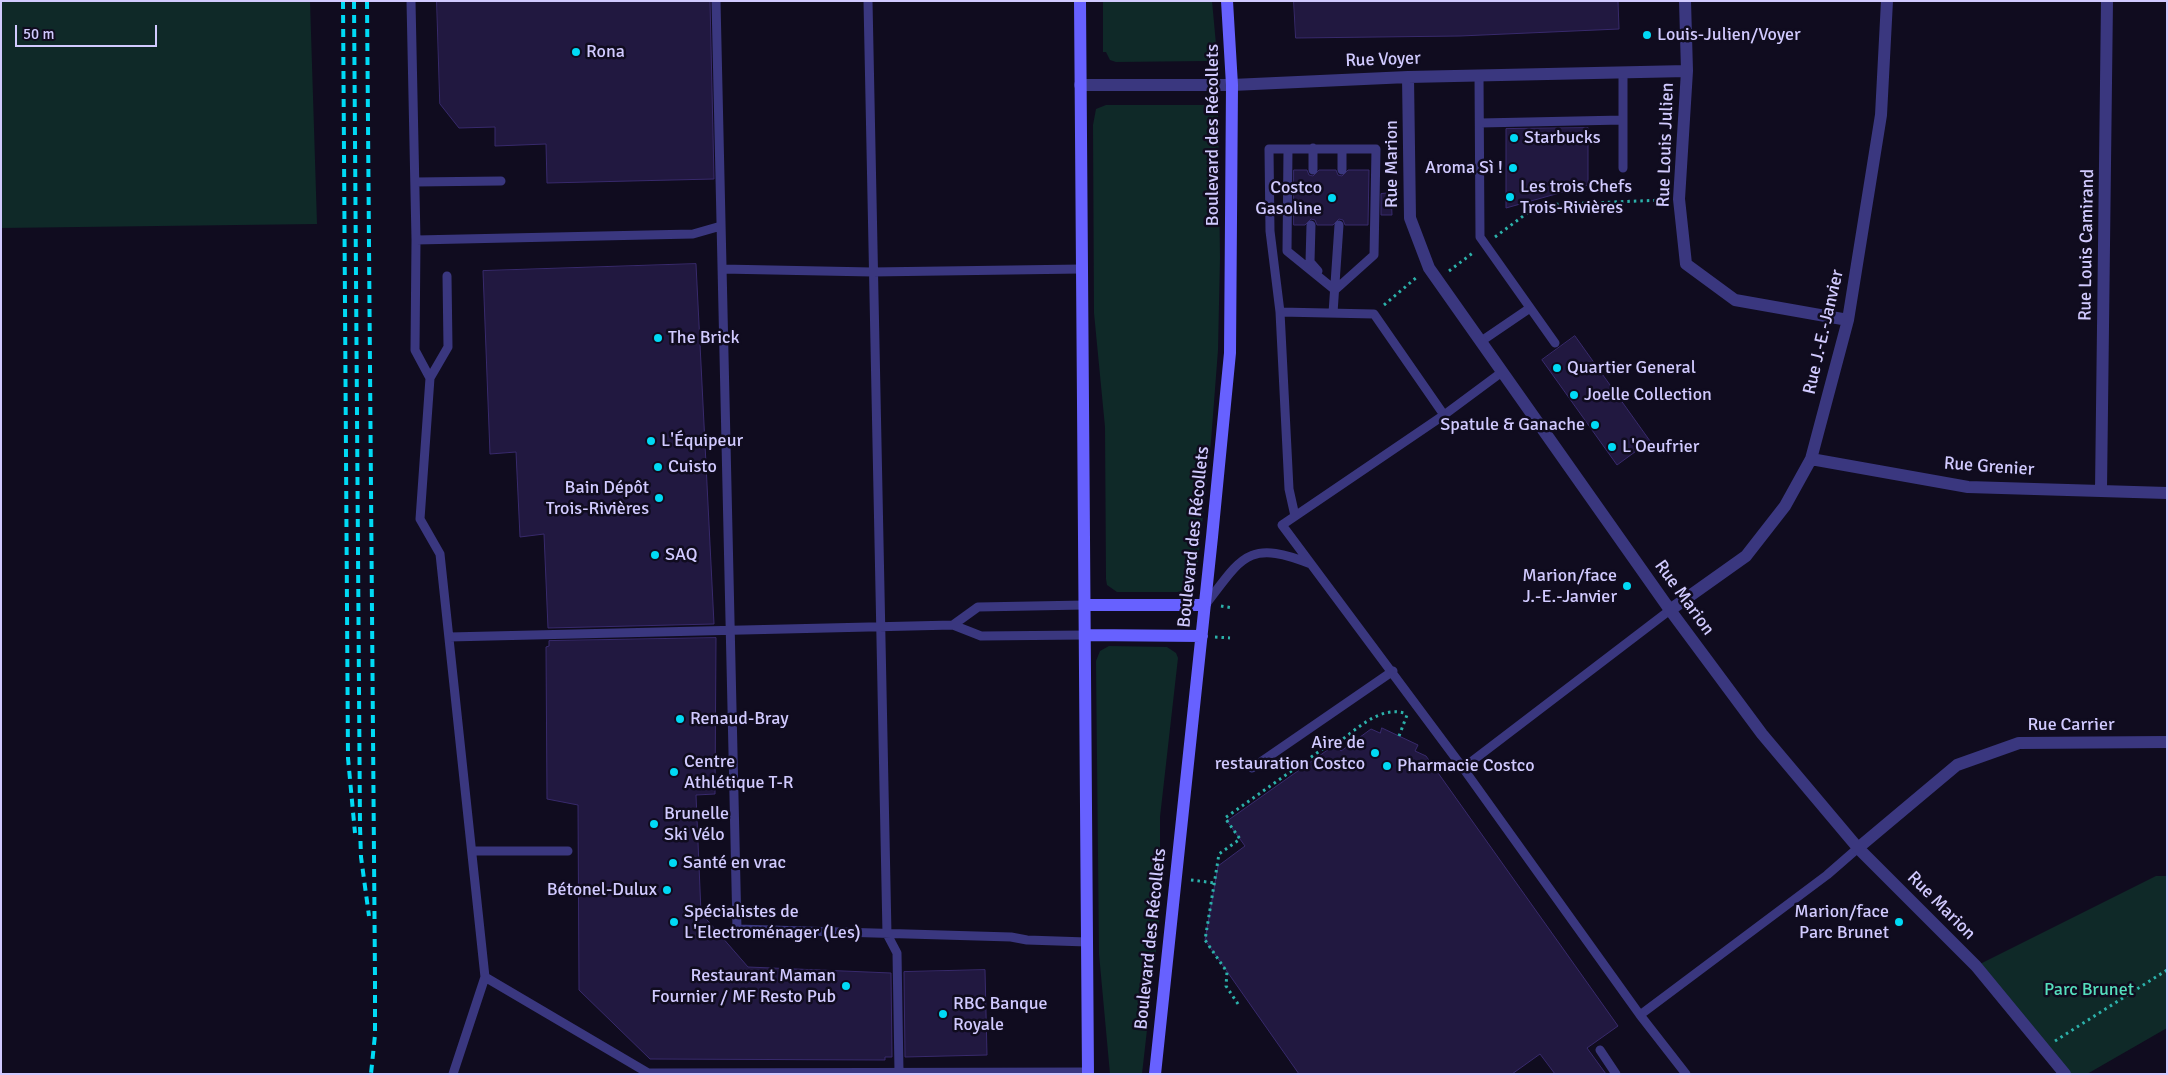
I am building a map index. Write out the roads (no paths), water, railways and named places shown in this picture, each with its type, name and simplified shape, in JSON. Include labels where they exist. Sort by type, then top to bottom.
[{"type":"main road","points":[[1080,1],[1088,1073]]},
{"type":"main road","name":"Boulevard des Récollets","points":[[1157,1072],[1230,353],[1232,84],[1227,1]]},
{"type":"main road","points":[[1085,605],[1205,605]]},
{"type":"main road","points":[[1085,635],[1202,636]]},
{"type":"street","name":"Rue Louis Julien","points":[[1685,1],[1687,71],[1679,199],[1686,264],[1735,300],[1848,320]]},
{"type":"street","name":"Rue J.-E.-Janvier","points":[[1670,610],[1746,556],[1785,506],[1811,459],[1848,320],[1881,116],[1887,1]]},
{"type":"street","name":"Rue Louis Camirand","points":[[2101,490],[2108,1]]},
{"type":"street","name":"Rue Voyer","points":[[1080,86],[1232,84],[1408,77],[1687,71]]},
{"type":"street","name":"Rue Marion","points":[[1408,77],[1410,218],[1429,268],[1437,281],[1670,610],[1762,734],[1858,848],[1976,966],[2065,1074]]},
{"type":"street","name":"Rue Grenier","points":[[1811,459],[1968,487],[2167,493]]},
{"type":"street","name":"Rue Carrier","points":[[1858,848],[1957,765],[2019,743],[2167,742]]},
{"type":"lane","points":[[411,1],[416,240],[415,350],[430,378]]},
{"type":"lane","points":[[716,1],[737,929],[1011,937],[1027,940],[1087,942]]},
{"type":"lane","points":[[868,1],[872,272],[887,934],[897,953],[899,1072]]},
{"type":"lane","points":[[1623,72],[1623,168]]},
{"type":"lane","points":[[1480,75],[1480,236],[1554,344]]},
{"type":"lane","points":[[1480,123],[1623,120]]},
{"type":"lane","points":[[1313,148],[1313,170]]},
{"type":"lane","points":[[1296,516],[1289,489],[1280,312],[1270,231],[1269,149],[1376,149],[1374,255],[1335,290]]},
{"type":"lane","points":[[1288,149],[1287,251],[1335,290]]},
{"type":"lane","points":[[1342,149],[1342,170]]},
{"type":"lane","points":[[414,182],[501,181]]},
{"type":"lane","points":[[1311,225],[1310,262],[1335,290]]},
{"type":"lane","points":[[1333,313],[1340,225]]},
{"type":"lane","points":[[416,240],[693,234],[721,226]]},
{"type":"lane","points":[[722,268],[872,272],[1081,269]]},
{"type":"lane","points":[[447,276],[448,347],[430,378],[420,519],[440,554],[485,977],[453,1074]]},
{"type":"lane","points":[[1480,342],[1530,308]]},
{"type":"lane","points":[[1280,312],[1374,314],[1444,415]]},
{"type":"lane","points":[[1502,372],[1444,415],[1282,525],[1393,671],[1640,1015],[1686,1074]]},
{"type":"lane","points":[[1205,605],[1239,562],[1250,555],[1261,552],[1278,553],[1311,564]]},
{"type":"lane","points":[[953,624],[978,607],[1085,605]]},
{"type":"lane","points":[[1463,768],[1670,610]]},
{"type":"lane","points":[[449,637],[953,624],[981,636],[1085,635]]},
{"type":"lane","points":[[1252,768],[1393,671]]},
{"type":"lane","points":[[1640,1015],[1827,875],[1858,848]]},
{"type":"lane","points":[[472,851],[568,851]]},
{"type":"lane","points":[[485,977],[648,1073],[1088,1073]]},
{"type":"lane","points":[[1600,1050],[1616,1074]]},
{"type":"railway","points":[[343,1],[348,758],[355,833]]},
{"type":"railway","points":[[354,1],[360,826],[361,857],[369,916]]},
{"type":"railway","points":[[367,1],[375,978],[375,1035],[371,1074]]},
{"type":"place","name":"Louis-Julien/Voyer","points":[[1647,35]]},
{"type":"place","name":"Rona","points":[[576,52]]},
{"type":"place","name":"Starbucks","points":[[1514,138]]},
{"type":"place","name":"Aroma Sì !","points":[[1513,168]]},
{"type":"place","name":"Les trois Chefs Trois-Rivières","points":[[1510,197]]},
{"type":"place","name":"Costco Gasoline","points":[[1332,198]]},
{"type":"place","name":"The Brick","points":[[658,338]]},
{"type":"place","name":"Quartier General","points":[[1557,368]]},
{"type":"place","name":"Joelle Collection","points":[[1574,395]]},
{"type":"place","name":"Spatule & Ganache","points":[[1595,425]]},
{"type":"place","name":"L'Équipeur","points":[[651,441]]},
{"type":"place","name":"L'Oeufrier","points":[[1612,447]]},
{"type":"place","name":"Cuisto","points":[[658,467]]},
{"type":"place","name":"Bain Dépôt Trois-Rivières","points":[[659,498]]},
{"type":"place","name":"SAQ","points":[[655,555]]},
{"type":"place","name":"Marion/face J.-E.-Janvier","points":[[1627,586]]},
{"type":"place","name":"Renaud-Bray","points":[[680,719]]},
{"type":"place","name":"Aire de restauration Costco","points":[[1375,753]]},
{"type":"place","name":"Pharmacie Costco","points":[[1387,766]]},
{"type":"place","name":"Centre Athlétique T-R","points":[[674,772]]},
{"type":"place","name":"Brunelle Ski Vélo","points":[[654,824]]},
{"type":"place","name":"Santé en vrac","points":[[673,863]]},
{"type":"place","name":"Bétonel-Dulux","points":[[667,890]]},
{"type":"place","name":"Spécialistes de L'Electroménager (Les)","points":[[674,922]]},
{"type":"place","name":"Marion/face Parc Brunet","points":[[1899,922]]},
{"type":"place","name":"Restaurant Maman Fournier / MF Resto Pub","points":[[846,986]]},
{"type":"place","name":"RBC Banque Royale","points":[[943,1014]]},
{"type":"park label","name":"Parc Brunet","points":[[2089,990]]}]
